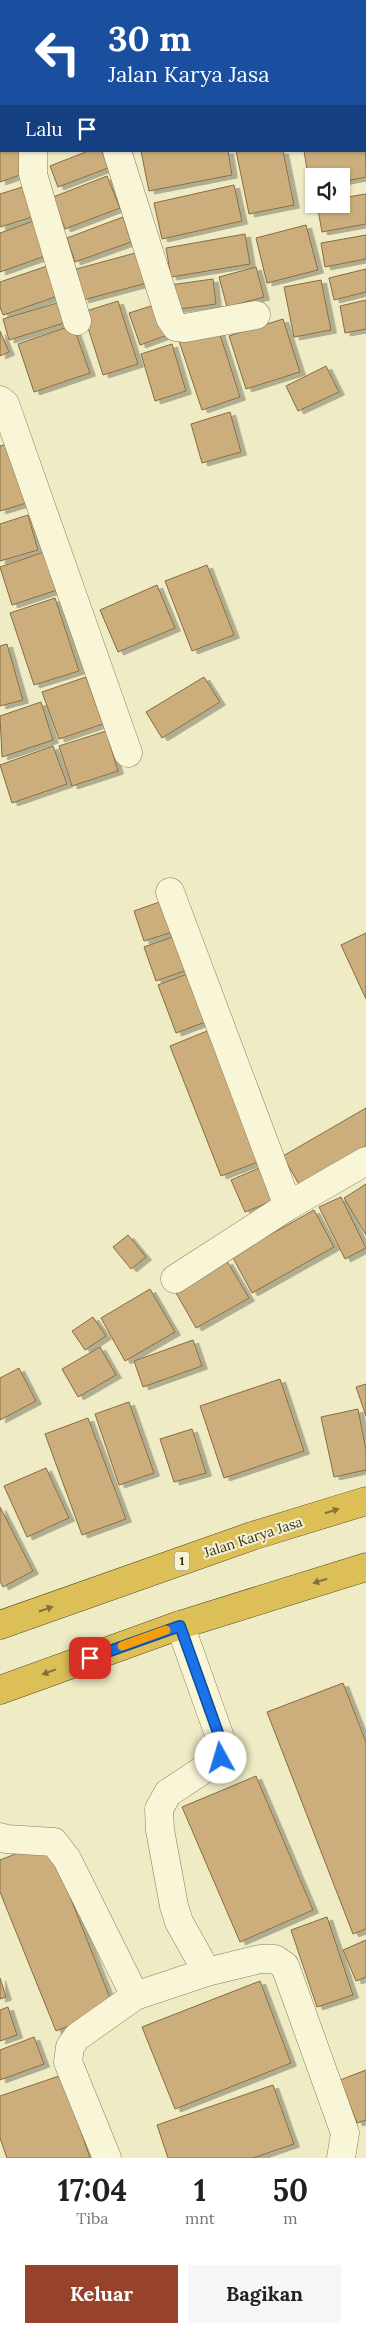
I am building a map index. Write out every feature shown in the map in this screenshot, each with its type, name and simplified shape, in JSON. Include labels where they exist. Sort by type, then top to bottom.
[{"type":"highway","name":"Jalan Karya Jasa","points":[[0,1625],[252,1536],[366,1501]]},
{"type":"highway","points":[[0,1690],[180,1626],[366,1566]]},
{"type":"street","points":[[33,152],[33,174],[36,188],[77,322]]},
{"type":"street","points":[[117,152],[170,318],[176,327],[185,328],[256,315]]},
{"type":"street","points":[[0,400],[4,404],[128,754]]},
{"type":"street","points":[[170,892],[288,1206]]},
{"type":"street","points":[[175,1279],[288,1206],[366,1161]]},
{"type":"street","points":[[180,1626],[222,1744],[221,1758],[168,1794],[159,1809],[160,1830],[179,1922],[207,1972]]},
{"type":"street","points":[[0,1836],[6,1839],[54,1842],[67,1859],[135,1996]]},
{"type":"street","points":[[107,2158],[68,2062],[70,2047],[77,2037],[135,1996],[207,1972],[260,1959],[275,1959],[285,1966],[345,2133],[341,2158]]},
{"type":"building","points":[[0,152],[22,152],[29,172],[0,182]]},
{"type":"building","points":[[85,152],[102,152],[108,168],[58,187],[50,166]]},
{"type":"building","points":[[141,152],[228,152],[232,175],[149,191]]},
{"type":"building","points":[[236,152],[283,152],[294,205],[249,214]]},
{"type":"building","points":[[304,152],[366,152],[366,177],[350,180],[350,168],[307,168]]},
{"type":"building","points":[[107,176],[120,208],[65,229],[53,197]]},
{"type":"building","points":[[32,184],[42,214],[0,227],[0,194]]},
{"type":"building","points":[[234,185],[242,221],[162,239],[154,203]]},
{"type":"building","points":[[366,194],[366,224],[322,232],[319,213],[350,213],[350,197]]},
{"type":"building","points":[[123,217],[131,242],[75,262],[67,238]]},
{"type":"building","points":[[42,218],[54,253],[0,272],[0,233]]},
{"type":"building","points":[[306,225],[318,270],[267,283],[256,238]]},
{"type":"building","points":[[245,234],[250,264],[171,277],[166,248]]},
{"type":"building","points":[[366,235],[366,259],[325,267],[321,243]]},
{"type":"building","points":[[139,252],[147,283],[83,300],[76,269]]},
{"type":"building","points":[[50,265],[61,295],[3,315],[0,307],[0,282]]},
{"type":"building","points":[[256,267],[264,297],[227,307],[219,277]]},
{"type":"building","points":[[366,269],[366,292],[334,300],[329,278]]},
{"type":"building","points":[[213,279],[216,304],[173,310],[170,285]]},
{"type":"building","points":[[321,280],[331,330],[294,337],[284,287]]},
{"type":"building","points":[[67,300],[74,320],[9,340],[3,319]]},
{"type":"building","points":[[366,300],[366,329],[345,333],[340,306]]},
{"type":"building","points":[[118,301],[138,364],[103,375],[83,312]]},
{"type":"building","points":[[154,305],[165,336],[140,345],[129,313]]},
{"type":"building","points":[[283,319],[300,372],[246,389],[229,336]]},
{"type":"building","points":[[73,325],[90,373],[34,392],[18,344]]},
{"type":"building","points":[[217,325],[240,397],[202,410],[178,338]]},
{"type":"building","points":[[0,331],[9,352],[0,356]]},
{"type":"building","points":[[172,344],[186,391],[155,401],[141,354]]},
{"type":"building","points":[[326,366],[339,392],[298,411],[286,386]]},
{"type":"building","points":[[230,412],[241,452],[202,463],[191,424]]},
{"type":"building","points":[[15,441],[33,501],[0,511],[0,446]]},
{"type":"building","points":[[28,515],[38,550],[0,561],[0,524]]},
{"type":"building","points":[[47,551],[60,589],[12,605],[0,567]]},
{"type":"building","points":[[207,565],[234,635],[192,651],[165,581]]},
{"type":"building","points":[[157,585],[175,628],[118,652],[100,610]]},
{"type":"building","points":[[55,598],[79,671],[34,685],[10,613]]},
{"type":"building","points":[[7,644],[23,700],[0,706],[0,646]]},
{"type":"building","points":[[86,677],[103,724],[59,739],[42,692]]},
{"type":"building","points":[[204,677],[220,702],[162,738],[146,712]]},
{"type":"building","points":[[41,702],[53,740],[2,757],[0,716]]},
{"type":"building","points":[[106,731],[118,771],[72,786],[59,746]]},
{"type":"building","points":[[53,746],[67,784],[12,803],[0,765]]},
{"type":"building","points":[[165,900],[176,931],[144,941],[134,911]]},
{"type":"building","points":[[366,933],[366,999],[341,945]]},
{"type":"building","points":[[175,936],[187,970],[156,981],[144,947]]},
{"type":"building","points":[[190,973],[208,1021],[176,1033],[158,985]]},
{"type":"building","points":[[212,1029],[263,1160],[221,1176],[170,1046]]},
{"type":"building","points":[[366,1108],[366,1151],[301,1188],[283,1156]]},
{"type":"building","points":[[264,1166],[277,1199],[245,1212],[231,1180]]},
{"type":"building","points":[[366,1184],[366,1235],[344,1198]]},
{"type":"building","points":[[341,1197],[366,1248],[345,1259],[319,1207]]},
{"type":"building","points":[[314,1210],[334,1247],[252,1293],[232,1256]]},
{"type":"building","points":[[128,1235],[146,1257],[131,1269],[113,1247]]},
{"type":"building","points":[[227,1261],[249,1298],[196,1328],[175,1291]]},
{"type":"building","points":[[150,1289],[175,1332],[125,1361],[101,1318]]},
{"type":"building","points":[[93,1317],[106,1336],[85,1350],[72,1331]]},
{"type":"building","points":[[193,1340],[202,1366],[143,1387],[134,1361]]},
{"type":"building","points":[[100,1347],[116,1375],[78,1397],[62,1369]]},
{"type":"building","points":[[19,1368],[36,1401],[0,1420],[0,1378]]},
{"type":"building","points":[[280,1379],[304,1451],[224,1478],[200,1406]]},
{"type":"building","points":[[366,1384],[366,1416],[356,1387]]},
{"type":"building","points":[[129,1402],[154,1473],[119,1485],[95,1414]]},
{"type":"building","points":[[358,1409],[366,1450],[366,1470],[334,1477],[321,1417]]},
{"type":"building","points":[[88,1418],[126,1519],[82,1535],[45,1434]]},
{"type":"building","points":[[192,1429],[206,1473],[174,1482],[160,1439]]},
{"type":"building","points":[[46,1468],[69,1518],[27,1537],[4,1486]]},
{"type":"building","points":[[0,1507],[33,1571],[3,1587],[0,1581]]},
{"type":"building","points":[[343,1683],[366,1742],[366,1929],[353,1934],[267,1712]]},
{"type":"building","points":[[256,1776],[313,1910],[240,1942],[182,1807]]},
{"type":"building","points":[[48,1841],[114,2008],[56,2031],[0,1892],[0,1860]]},
{"type":"building","points":[[327,1917],[353,1995],[317,2007],[291,1930]]},
{"type":"building","points":[[366,1940],[366,1977],[356,1981],[343,1950]]},
{"type":"building","points":[[0,1978],[6,1997],[0,1999]]},
{"type":"building","points":[[260,1981],[291,2063],[175,2109],[142,2027]]},
{"type":"building","points":[[8,2007],[17,2035],[0,2041],[0,2010]]},
{"type":"building","points":[[34,2037],[44,2064],[0,2080],[0,2050]]},
{"type":"building","points":[[366,2070],[366,2120],[357,2123],[340,2080]]},
{"type":"building","points":[[62,2075],[90,2158],[7,2158],[0,2138],[0,2096]]},
{"type":"building","points":[[273,2085],[294,2144],[253,2158],[168,2158],[157,2125]]},
{"type":"slow traffic","points":[[122,1646],[166,1630]]},
{"type":"route","points":[[90,1658],[180,1626],[222,1744],[221,1758]]}]
